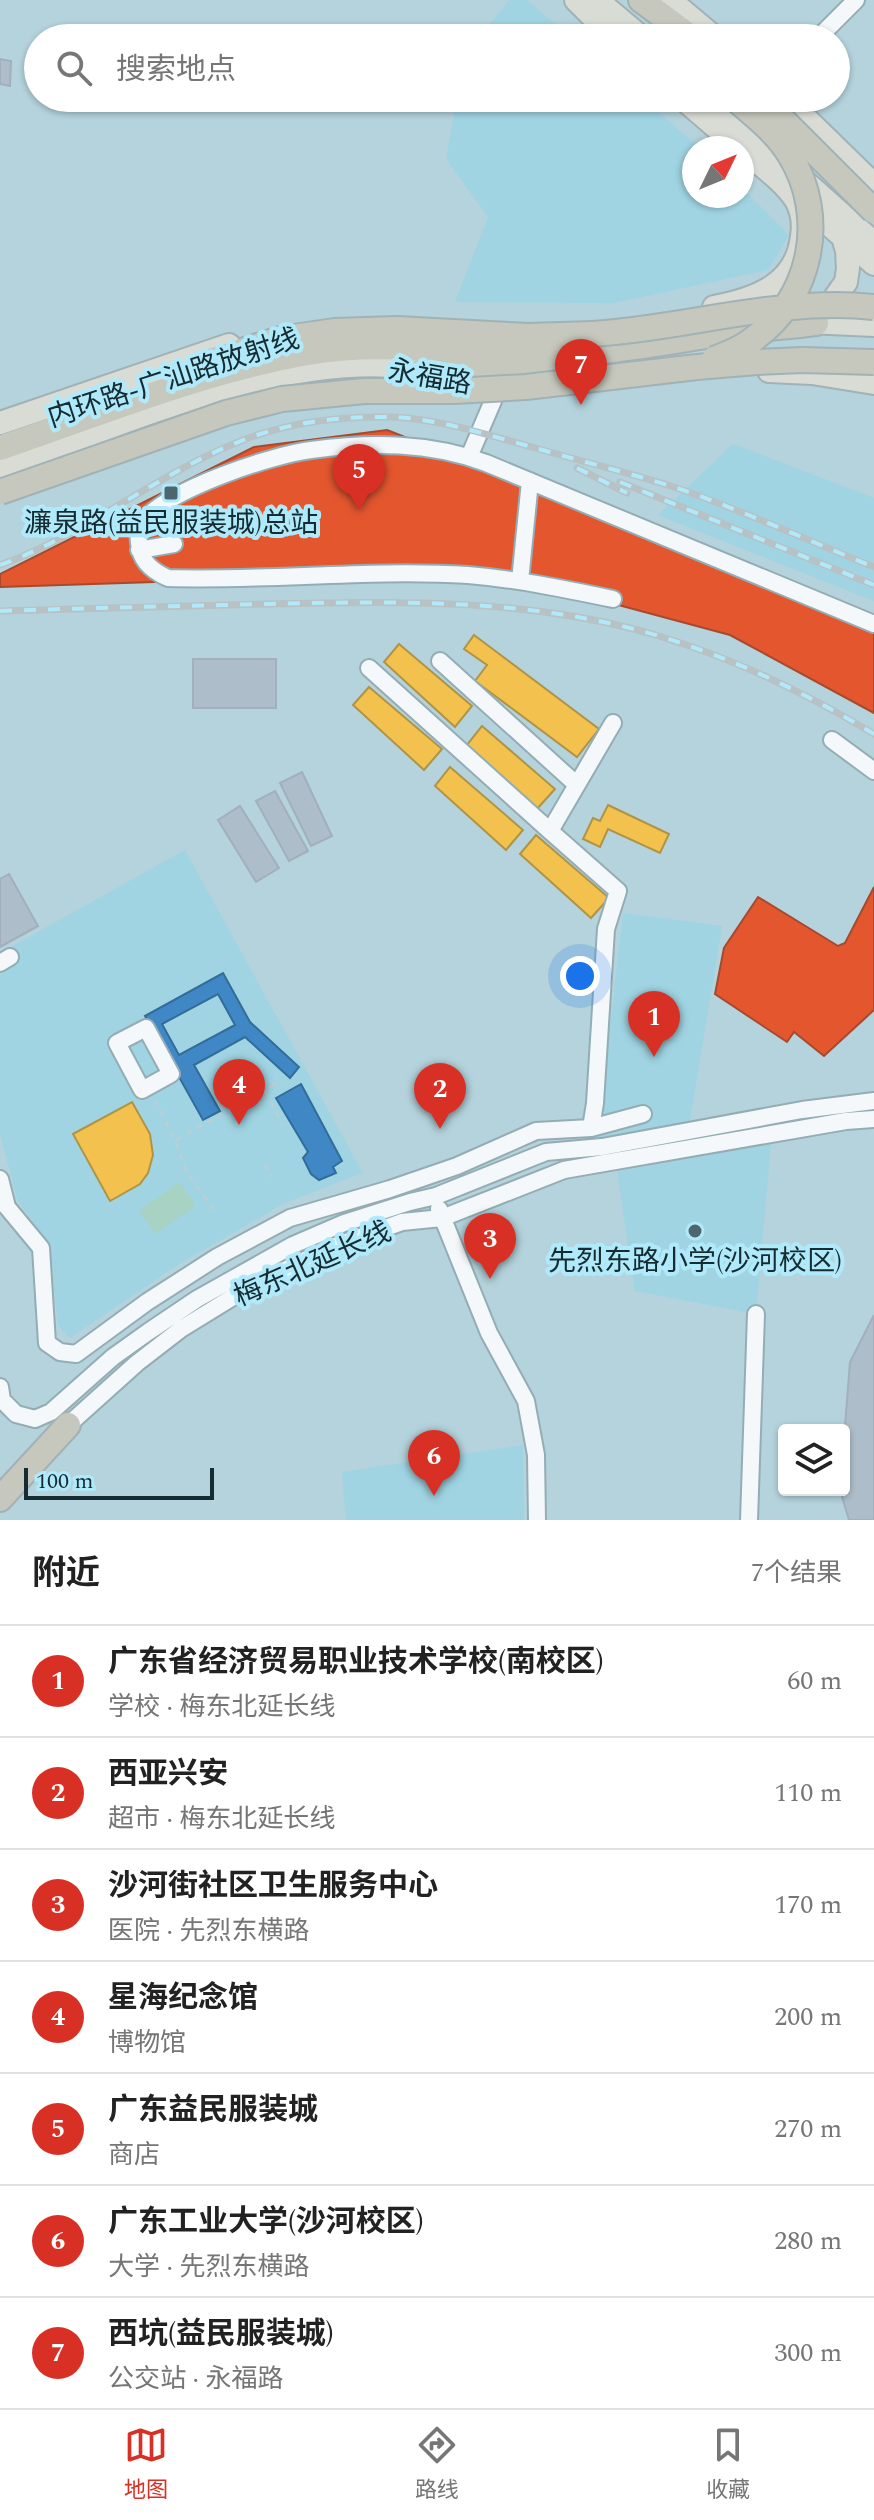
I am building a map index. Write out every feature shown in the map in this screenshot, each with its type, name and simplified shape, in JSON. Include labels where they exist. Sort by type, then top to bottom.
[{"type":"highway","points":[[620,0],[648,24]]},
{"type":"highway","points":[[641,0],[673,24]]},
{"type":"highway","points":[[422,369],[470,374],[550,374],[708,365],[754,339],[785,310],[802,277],[811,240],[805,187],[790,154],[749,112]]},
{"type":"highway","points":[[773,112],[874,211]]},
{"type":"highway","name":"内环路-广汕路放射线","points":[[0,434],[222,357],[306,334],[397,329],[562,336],[619,332],[811,306],[847,304],[874,307]]},
{"type":"highway","points":[[0,448],[209,378],[309,352],[371,348],[540,355],[632,348],[816,323]]},
{"type":"highway","name":"内环路-广汕路放射线","points":[[0,492],[212,417],[282,399],[364,391],[526,387],[708,365],[802,360],[874,363]]},
{"type":"highway","points":[[0,1499],[68,1425]]},
{"type":"main road","points":[[576,0],[600,24]]},
{"type":"main road","points":[[597,0],[625,24]]},
{"type":"main road","points":[[668,0],[689,24]]},
{"type":"main road","points":[[668,0],[698,24]]},
{"type":"main road","points":[[698,112],[726,136]]},
{"type":"main road","points":[[730,112],[874,219]]},
{"type":"main road","points":[[769,112],[818,178],[874,243]]},
{"type":"main road","points":[[794,112],[818,178]]},
{"type":"main road","points":[[800,112],[874,185]]},
{"type":"main road","points":[[754,160],[874,264]]},
{"type":"main road","points":[[723,306],[745,301],[775,286],[797,260],[803,225],[801,213],[796,201],[778,180]]},
{"type":"main road","points":[[816,323],[846,282],[848,268],[843,237]]},
{"type":"main road","points":[[723,306],[816,323],[874,325]]},
{"type":"main road","name":"永福路","points":[[0,423],[241,341],[311,322],[375,319],[528,325],[591,324],[655,318],[723,306]]},
{"type":"main road","name":"永福路","points":[[0,469],[167,408],[283,375],[346,367],[422,369],[498,389],[532,393],[766,371],[812,373],[874,383]]},
{"type":"street","points":[[832,24],[856,0]]},
{"type":"street","points":[[469,457],[498,389]]},
{"type":"street","points":[[613,599],[520,581],[464,575],[344,573],[168,578],[146,564],[139,550],[138,529],[152,512],[189,490],[252,464],[309,450],[377,444],[417,446],[469,457],[874,624]]},
{"type":"street","points":[[520,581],[530,481]]},
{"type":"street","points":[[139,550],[174,544]]},
{"type":"street","points":[[440,661],[577,785]]},
{"type":"street","points":[[369,668],[618,891],[606,929],[591,1128]]},
{"type":"street","points":[[550,831],[613,723]]},
{"type":"street","points":[[832,740],[874,771]]},
{"type":"street","name":"梅东北延长线","points":[[0,1387],[2,1400],[16,1414],[35,1419],[51,1412],[113,1357],[160,1323],[281,1252],[344,1223],[436,1196],[546,1152],[602,1147],[802,1110],[874,1101]]},
{"type":"street","points":[[0,1179],[7,1207],[41,1248],[47,1343],[60,1352],[76,1354],[217,1257],[290,1218],[457,1166],[536,1131],[591,1128],[643,1114]]},
{"type":"street","name":"梅东北延长线","points":[[68,1425],[181,1329],[246,1289],[330,1248],[402,1222],[442,1218],[564,1170],[846,1121],[874,1119]]},
{"type":"street","points":[[536,1131],[546,1152]]},
{"type":"street","points":[[686,1131],[690,1148]]},
{"type":"street","points":[[436,1196],[489,1333],[526,1401],[536,1455],[537,1520]]},
{"type":"street","points":[[749,1520],[756,1314]]},
{"type":"street","points":[[76,1354],[83,1385]]},
{"type":"path","points":[[236,1076],[249,1099]]},
{"type":"path","points":[[175,1141],[282,1080]]},
{"type":"path","points":[[148,1087],[187,1173],[217,1214]]},
{"type":"path","points":[[265,1090],[283,1125]]},
{"type":"path","points":[[265,1164],[272,1177]]},
{"type":"shaded area","points":[[509,0],[527,0],[555,24],[490,24]]},
{"type":"shaded area","points":[[454,112],[658,112],[686,136],[682,136],[682,208],[754,208],[754,200],[789,235],[768,270],[614,303],[455,302],[488,217],[446,159]]},
{"type":"shaded area","points":[[733,444],[874,498],[874,601],[658,515]]},
{"type":"shaded area","points":[[185,850],[363,1173],[285,1203],[173,1268],[70,1338],[58,1325],[49,1246],[17,1199],[0,1134],[0,953]]},
{"type":"shaded area","points":[[623,913],[722,926],[689,1127],[597,1142]]},
{"type":"shaded area","name":"先烈东路小学(沙河校区)","points":[[771,1144],[756,1314],[635,1291],[617,1171]]},
{"type":"shaded area","points":[[523,1445],[524,1520],[346,1520],[342,1472]]},
{"type":"green space","points":[[180,1182],[196,1206],[155,1234],[139,1210]]},
{"type":"building: 住宅","points":[[474,635],[599,729],[577,757],[475,681],[487,665],[464,649]]},
{"type":"building: 住宅","points":[[399,644],[472,706],[455,727],[384,662]]},
{"type":"building: 住宅","points":[[369,687],[442,749],[424,770],[353,705]]},
{"type":"building: 住宅","points":[[482,726],[555,789],[537,809],[467,745]]},
{"type":"building: 住宅","points":[[450,767],[523,830],[506,850],[435,786]]},
{"type":"building: 住宅","points":[[608,805],[669,834],[660,853],[608,829],[600,847],[583,839],[593,818],[600,821]]},
{"type":"building: 住宅","points":[[536,835],[609,898],[591,918],[520,854]]},
{"type":"building: 住宅","points":[[132,1102],[150,1134],[153,1155],[148,1173],[140,1184],[110,1201],[73,1134]]},
{"type":"building: 商业","points":[[387,430],[874,622],[874,713],[730,635],[611,603],[439,573],[0,587],[0,574],[254,447]]},
{"type":"building: 商业","points":[[874,887],[874,1010],[824,1056],[794,1032],[787,1042],[715,994],[724,948],[758,897],[838,946],[845,943]]},
{"type":"building: 学校","points":[[223,973],[250,1022],[299,1067],[290,1078],[245,1037],[194,1065],[220,1111],[203,1120],[145,1016]],"holes":[[[218,994],[235,1025],[179,1055],[162,1024]]]},
{"type":"building: 学校","points":[[301,1084],[342,1161],[333,1167],[336,1173],[319,1180],[311,1174],[303,1158],[308,1152],[276,1098]]},
{"type":"building: 其他","points":[[0,59],[11,61],[10,86],[0,84]]},
{"type":"building: 其他","points":[[193,659],[276,659],[276,708],[193,708]]},
{"type":"building: 其他","points":[[302,772],[332,836],[311,846],[280,783]]},
{"type":"building: 其他","points":[[275,791],[308,851],[289,861],[256,801]]},
{"type":"building: 其他","points":[[240,806],[279,868],[256,882],[218,820]]},
{"type":"building: 其他","points":[[9,874],[38,926],[0,947],[0,879]]},
{"type":"building: 其他","points":[[874,1315],[874,1520],[849,1520],[842,1496],[850,1496],[850,1424],[845,1424],[850,1362]]},
{"type":"railway","points":[[0,565],[61,538],[206,456],[254,436],[312,422],[390,417],[426,420],[462,428],[677,488],[874,567]]},
{"type":"railway","points":[[577,468],[627,493]]},
{"type":"railway","points":[[620,482],[874,585]]},
{"type":"railway","points":[[0,611],[366,602],[514,608],[611,624],[715,655],[796,691],[874,734]]},
{"type":"place","name":"西坑(益民服装城)","points":[[581,405]]},
{"type":"place","name":"濂泉路(益民服装城)总站","points":[[171,493]]},
{"type":"place","name":"广东益民服装城","points":[[359,510]]},
{"type":"place","name":"广东省经济贸易职业技术学校(南校区)","points":[[654,1057]]},
{"type":"place","name":"星海纪念馆","points":[[239,1125]]},
{"type":"place","name":"西亚兴安","points":[[440,1129]]},
{"type":"place","name":"先烈东路小学(沙河校区)","points":[[695,1231]]},
{"type":"place","name":"沙河街社区卫生服务中心","points":[[490,1279]]},
{"type":"place","name":"广东工业大学(沙河校区)","points":[[434,1496]]}]
